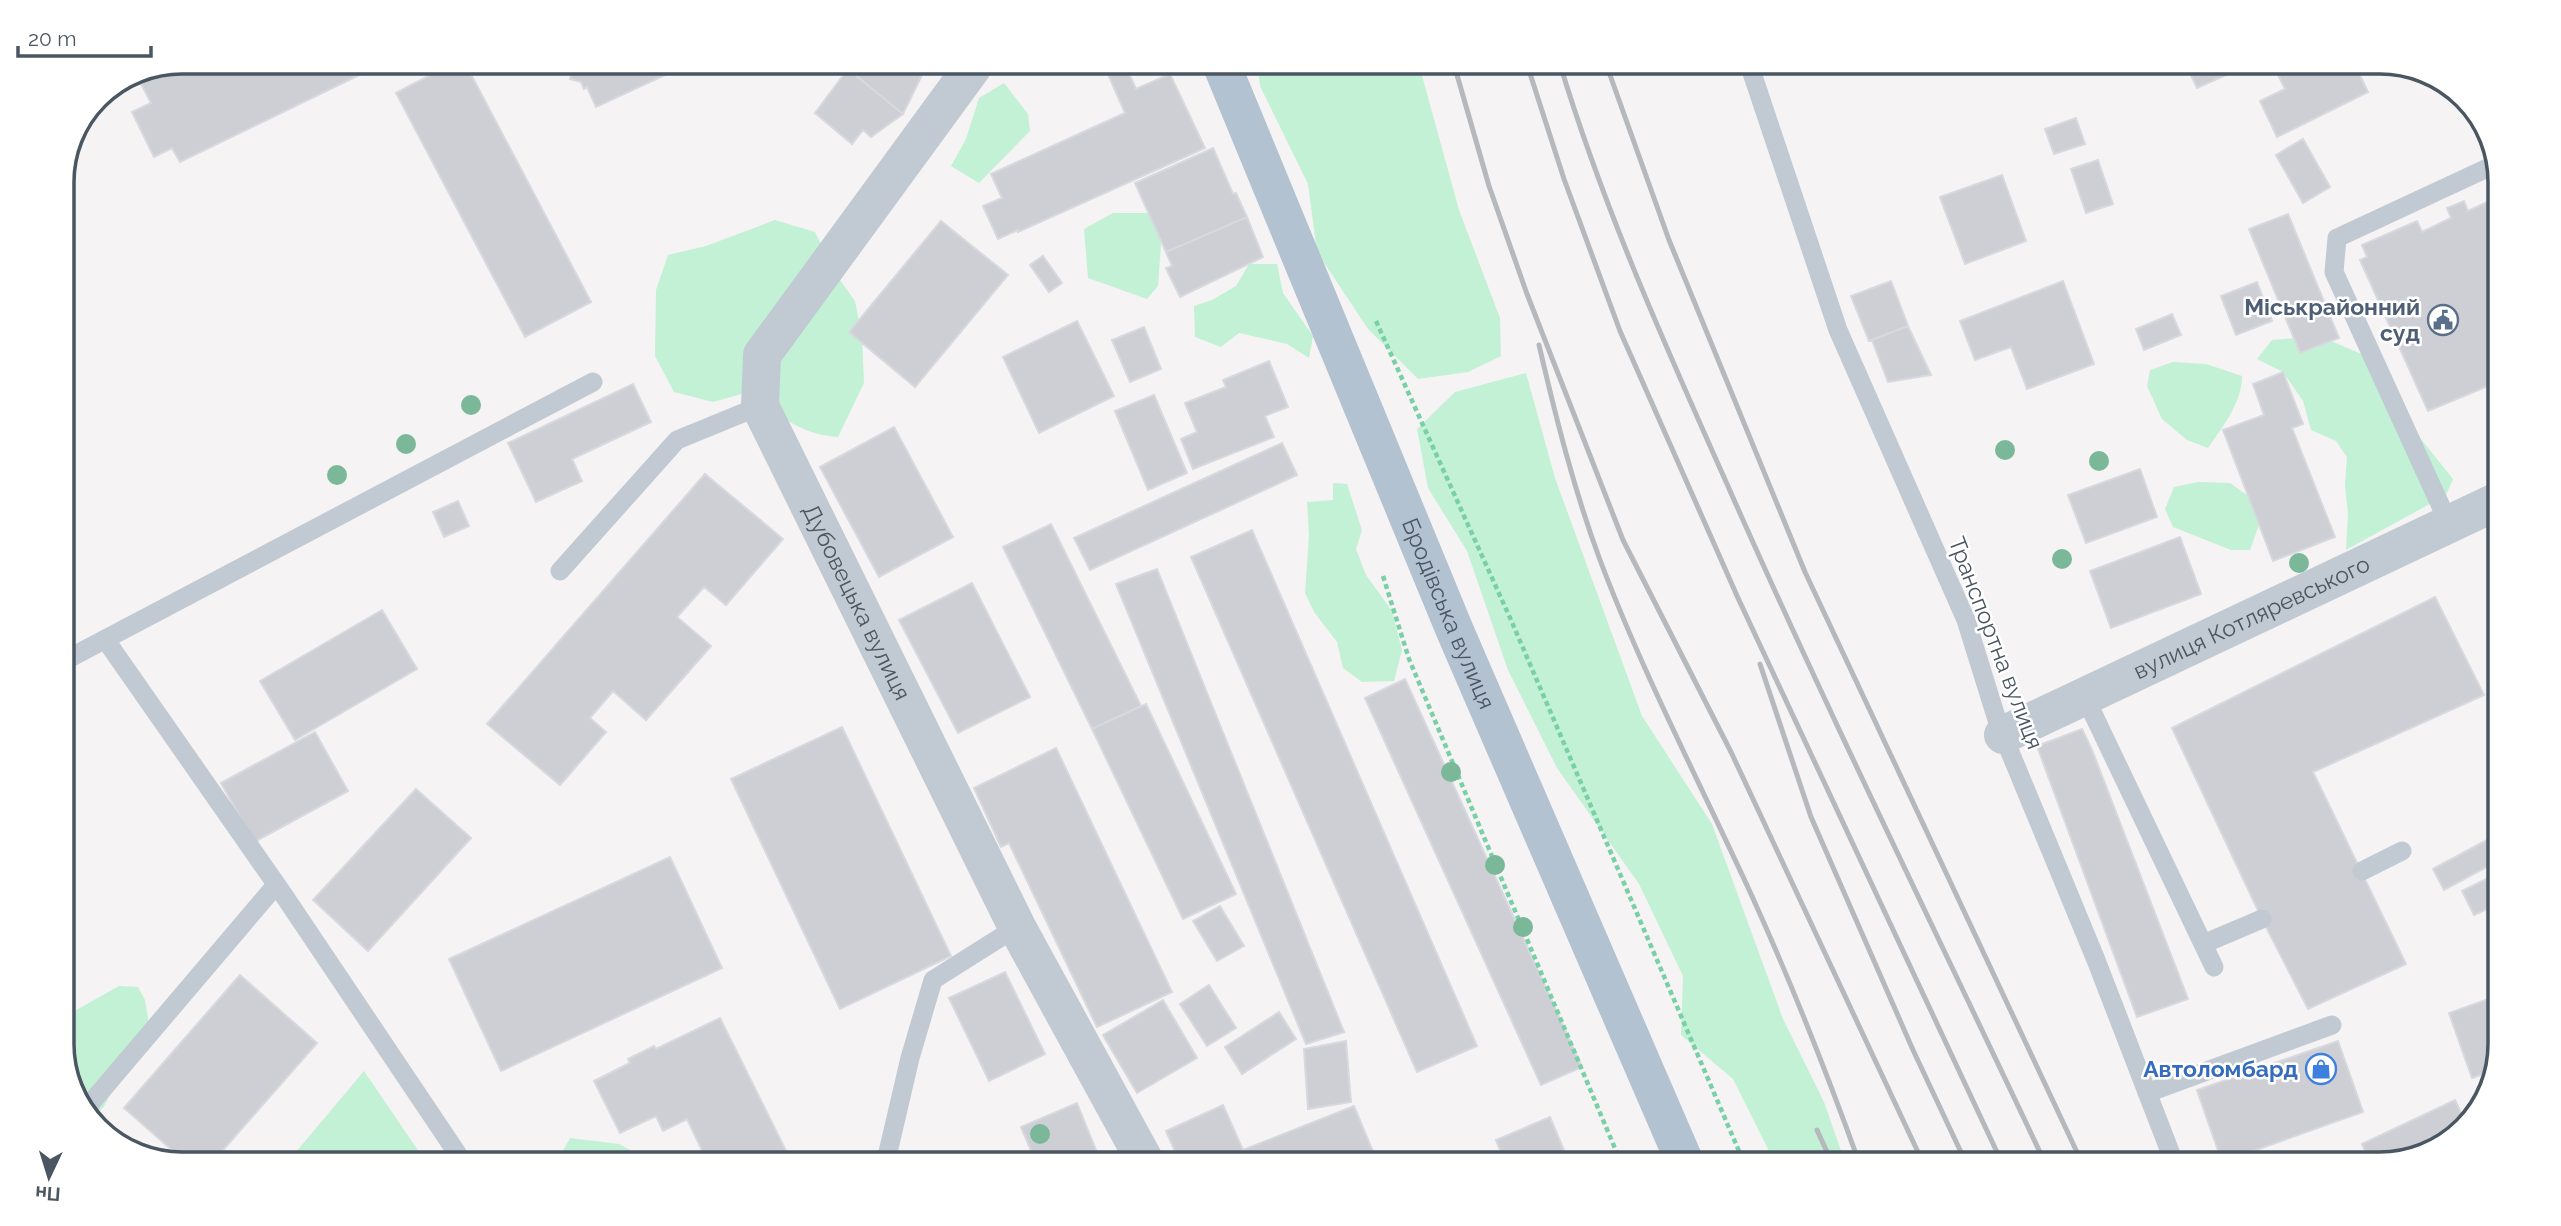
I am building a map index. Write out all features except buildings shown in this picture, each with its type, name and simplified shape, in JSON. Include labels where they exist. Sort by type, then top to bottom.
[{"type":"main road","name":"Бродівська вулиця","points":[[1225,74],[1455,631],[1680,1152]]},
{"type":"street","name":"Дубовецька вулиця","points":[[967,74],[762,355],[760,406],[1017,927],[1140,1152]]},
{"type":"street","name":"вулиця Котляревського","points":[[2003,735],[2487,506]]},
{"type":"lane","name":"Транспортна вулиця","points":[[1752,74],[1838,330],[1966,620],[1997,723],[2096,960],[2170,1152]]},
{"type":"lane","points":[[2449,524],[2334,272],[2337,238],[2486,169]]},
{"type":"lane","points":[[74,656],[593,382]]},
{"type":"lane","points":[[560,571],[677,440],[760,406]]},
{"type":"lane","points":[[105,639],[276,884],[456,1152]]},
{"type":"lane","points":[[2085,696],[2214,967]]},
{"type":"lane","points":[[2362,871],[2402,851]]},
{"type":"lane","points":[[91,1102],[276,884]]},
{"type":"lane","points":[[2203,944],[2262,919]]},
{"type":"lane","points":[[888,1152],[910,1058],[933,980],[1017,927]]},
{"type":"lane","points":[[2147,1093],[2332,1025]]},
{"type":"path","points":[[1374,315],[1511,620],[1739,1152]]},
{"type":"path","points":[[1409,659],[1617,1152]]},
{"type":"green space","points":[[1259,74],[1422,74],[1459,210],[1500,318],[1501,356],[1468,372],[1418,379],[1368,329],[1317,252],[1308,184],[1260,86]]},
{"type":"green space","points":[[1004,83],[1028,114],[1030,131],[979,183],[951,166],[966,139],[979,98]]},
{"type":"green space","points":[[1113,213],[1151,213],[1161,244],[1158,286],[1147,299],[1088,278],[1084,229]]},
{"type":"green space","points":[[775,220],[815,232],[835,273],[855,301],[862,337],[864,383],[838,437],[801,428],[771,408],[752,391],[713,402],[674,392],[655,356],[656,290],[668,255],[706,246]]},
{"type":"green space","points":[[1249,264],[1277,264],[1283,293],[1313,336],[1309,358],[1287,344],[1239,333],[1221,347],[1195,337],[1194,306],[1212,300],[1236,286]]},
{"type":"green space","points":[[2319,336],[2371,358],[2413,429],[2453,479],[2446,495],[2346,550],[2347,457],[2336,441],[2311,430],[2303,401],[2283,372],[2257,359],[2272,340]]},
{"type":"green space","points":[[2173,362],[2206,364],[2242,376],[2235,405],[2208,448],[2187,440],[2162,419],[2147,386],[2150,370]]},
{"type":"green space","points":[[1526,373],[1555,478],[1642,716],[1712,824],[1783,1019],[1824,1102],[1841,1152],[1770,1152],[1733,1079],[1681,1035],[1683,976],[1639,884],[1557,768],[1508,670],[1467,551],[1428,488],[1417,429],[1455,392]]},
{"type":"green space","points":[[2198,482],[2230,483],[2265,508],[2250,550],[2231,550],[2173,527],[2165,509],[2174,487]]},
{"type":"green space","points":[[1333,483],[1347,484],[1362,530],[1356,549],[1366,575],[1392,611],[1402,650],[1394,681],[1362,682],[1343,668],[1337,642],[1314,612],[1305,593],[1309,535],[1307,502],[1333,500]]},
{"type":"green space","points":[[119,986],[138,987],[145,1000],[149,1024],[103,1108],[98,1112],[79,1079],[74,1052],[74,1011]]},
{"type":"green space","points":[[364,1071],[419,1152],[296,1152]]},
{"type":"green space","points":[[570,1138],[619,1144],[634,1152],[562,1152]]},
{"type":"railway","points":[[1457,74],[1489,186],[1527,294],[1623,540],[1731,752],[1918,1152]]},
{"type":"railway","points":[[1530,74],[1564,179],[1620,331],[1738,598],[1997,1152]]},
{"type":"railway","points":[[1563,74],[1595,169],[1636,275],[1765,570],[2040,1152]]},
{"type":"railway","points":[[1610,74],[1669,240],[1805,572],[2077,1152]]},
{"type":"railway","points":[[1539,345],[1566,454],[1600,560],[1653,687],[1780,961],[1855,1152]]},
{"type":"railway","points":[[1760,664],[1811,817],[1961,1152]]},
{"type":"railway","points":[[1817,1130],[1827,1152]]},
{"type":"place","name":"Міськрайонний суд","points":[[2443,320]]},
{"type":"place","name":"Автоломбард","points":[[2321,1069]]}]
